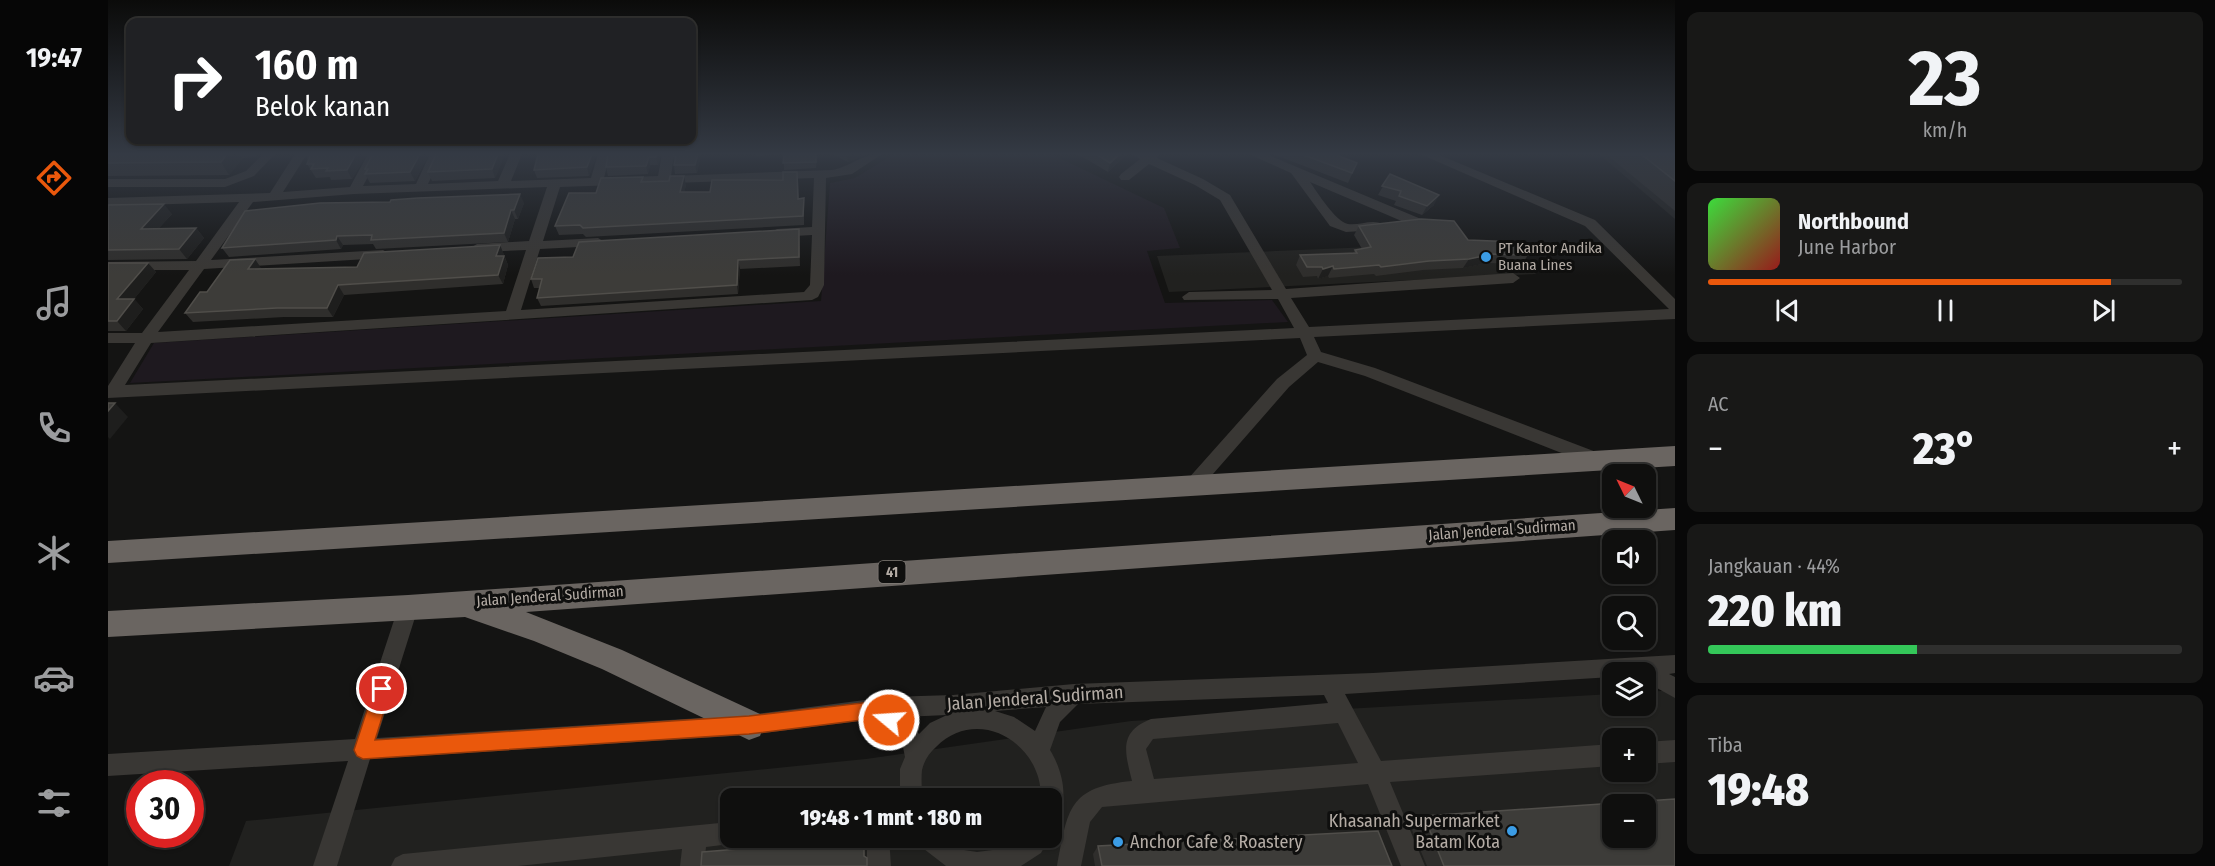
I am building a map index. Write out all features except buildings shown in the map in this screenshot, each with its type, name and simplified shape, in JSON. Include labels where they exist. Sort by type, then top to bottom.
[{"type":"highway","points":[[108,552],[1675,456]]},
{"type":"highway","name":"Jalan Jenderal Sudirman","points":[[108,624],[408,608],[459,602],[1675,519]]},
{"type":"highway","points":[[459,602],[525,624],[697,698],[749,725]]},
{"type":"street","points":[[108,202],[295,194]]},
{"type":"street","points":[[512,315],[551,194]]},
{"type":"street","points":[[108,338],[146,338],[810,296],[815,292],[817,285],[820,194]]},
{"type":"street","points":[[1219,194],[1225,198],[1305,333],[1314,356]]},
{"type":"street","points":[[1313,194],[1330,219],[1340,226],[1354,228],[1421,223],[1352,194]]},
{"type":"street","points":[[1522,194],[1590,223],[1675,307]]},
{"type":"street","points":[[111,392],[146,338],[249,198]]},
{"type":"street","points":[[760,234],[819,231]]},
{"type":"street","points":[[463,249],[618,241]]},
{"type":"street","points":[[108,266],[199,265],[403,253]]},
{"type":"street","points":[[1189,297],[1282,294],[1513,279]]},
{"type":"street","points":[[111,392],[1675,314]]},
{"type":"street","points":[[1314,356],[1370,372],[1600,461]]},
{"type":"street","points":[[1193,485],[1283,383],[1314,356]]},
{"type":"street","points":[[325,866],[408,608]]},
{"type":"street","name":"Jalan Jenderal Sudirman","points":[[1656,666],[1675,664]]},
{"type":"street","name":"Jalan Jenderal Sudirman","points":[[108,765],[749,725],[871,710],[1074,694],[1329,684],[1602,669]]},
{"type":"street","points":[[1656,678],[1675,688]]},
{"type":"street","points":[[1329,684],[1375,773],[1413,866]]},
{"type":"street","points":[[1039,750],[1052,715],[1062,702],[1074,694]]},
{"type":"street","points":[[871,710],[900,727],[914,742],[915,754],[909,788]]},
{"type":"street","points":[[1145,789],[1135,748],[1143,733],[1151,729],[1344,712]]},
{"type":"street","points":[[915,754],[938,729],[958,720],[980,717],[1002,721],[1022,732],[1039,750],[1050,772],[1052,788]]},
{"type":"street","points":[[1656,752],[1675,751]]},
{"type":"street","points":[[1069,866],[1075,834],[1088,806],[1096,798],[1145,789],[1602,756]]},
{"type":"street","points":[[403,866],[720,834]]},
{"type":"street","points":[[692,866],[695,837]]},
{"type":"street","points":[[878,848],[879,866]]},
{"type":"street","points":[[940,848],[968,864],[993,865],[1010,863],[1029,848]]},
{"type":"shaded area","points":[[829,194],[1136,194],[1164,208],[1180,248],[1147,251],[1165,303],[1272,300],[1288,322],[130,383],[154,343],[821,301]]},
{"type":"shaded area","points":[[1646,194],[1675,194],[1675,219]]},
{"type":"shaded area","points":[[1513,241],[1536,274],[1169,292],[1157,256]]},
{"type":"shaded area","points":[[1675,690],[1675,866],[229,866],[246,821],[866,759],[1131,721],[1602,695],[1602,716],[1656,716],[1656,691]]},
{"type":"place","name":"PT Kantor Andika Buana Lines","points":[[1486,257]]},
{"type":"place","name":"Khasanah Supermarket Batam Kota","points":[[1512,831]]},
{"type":"place","name":"Anchor Cafe & Roastery","points":[[1118,842]]},
{"type":"route","points":[[382,689],[363,750],[749,725],[871,710],[889,720]]}]
